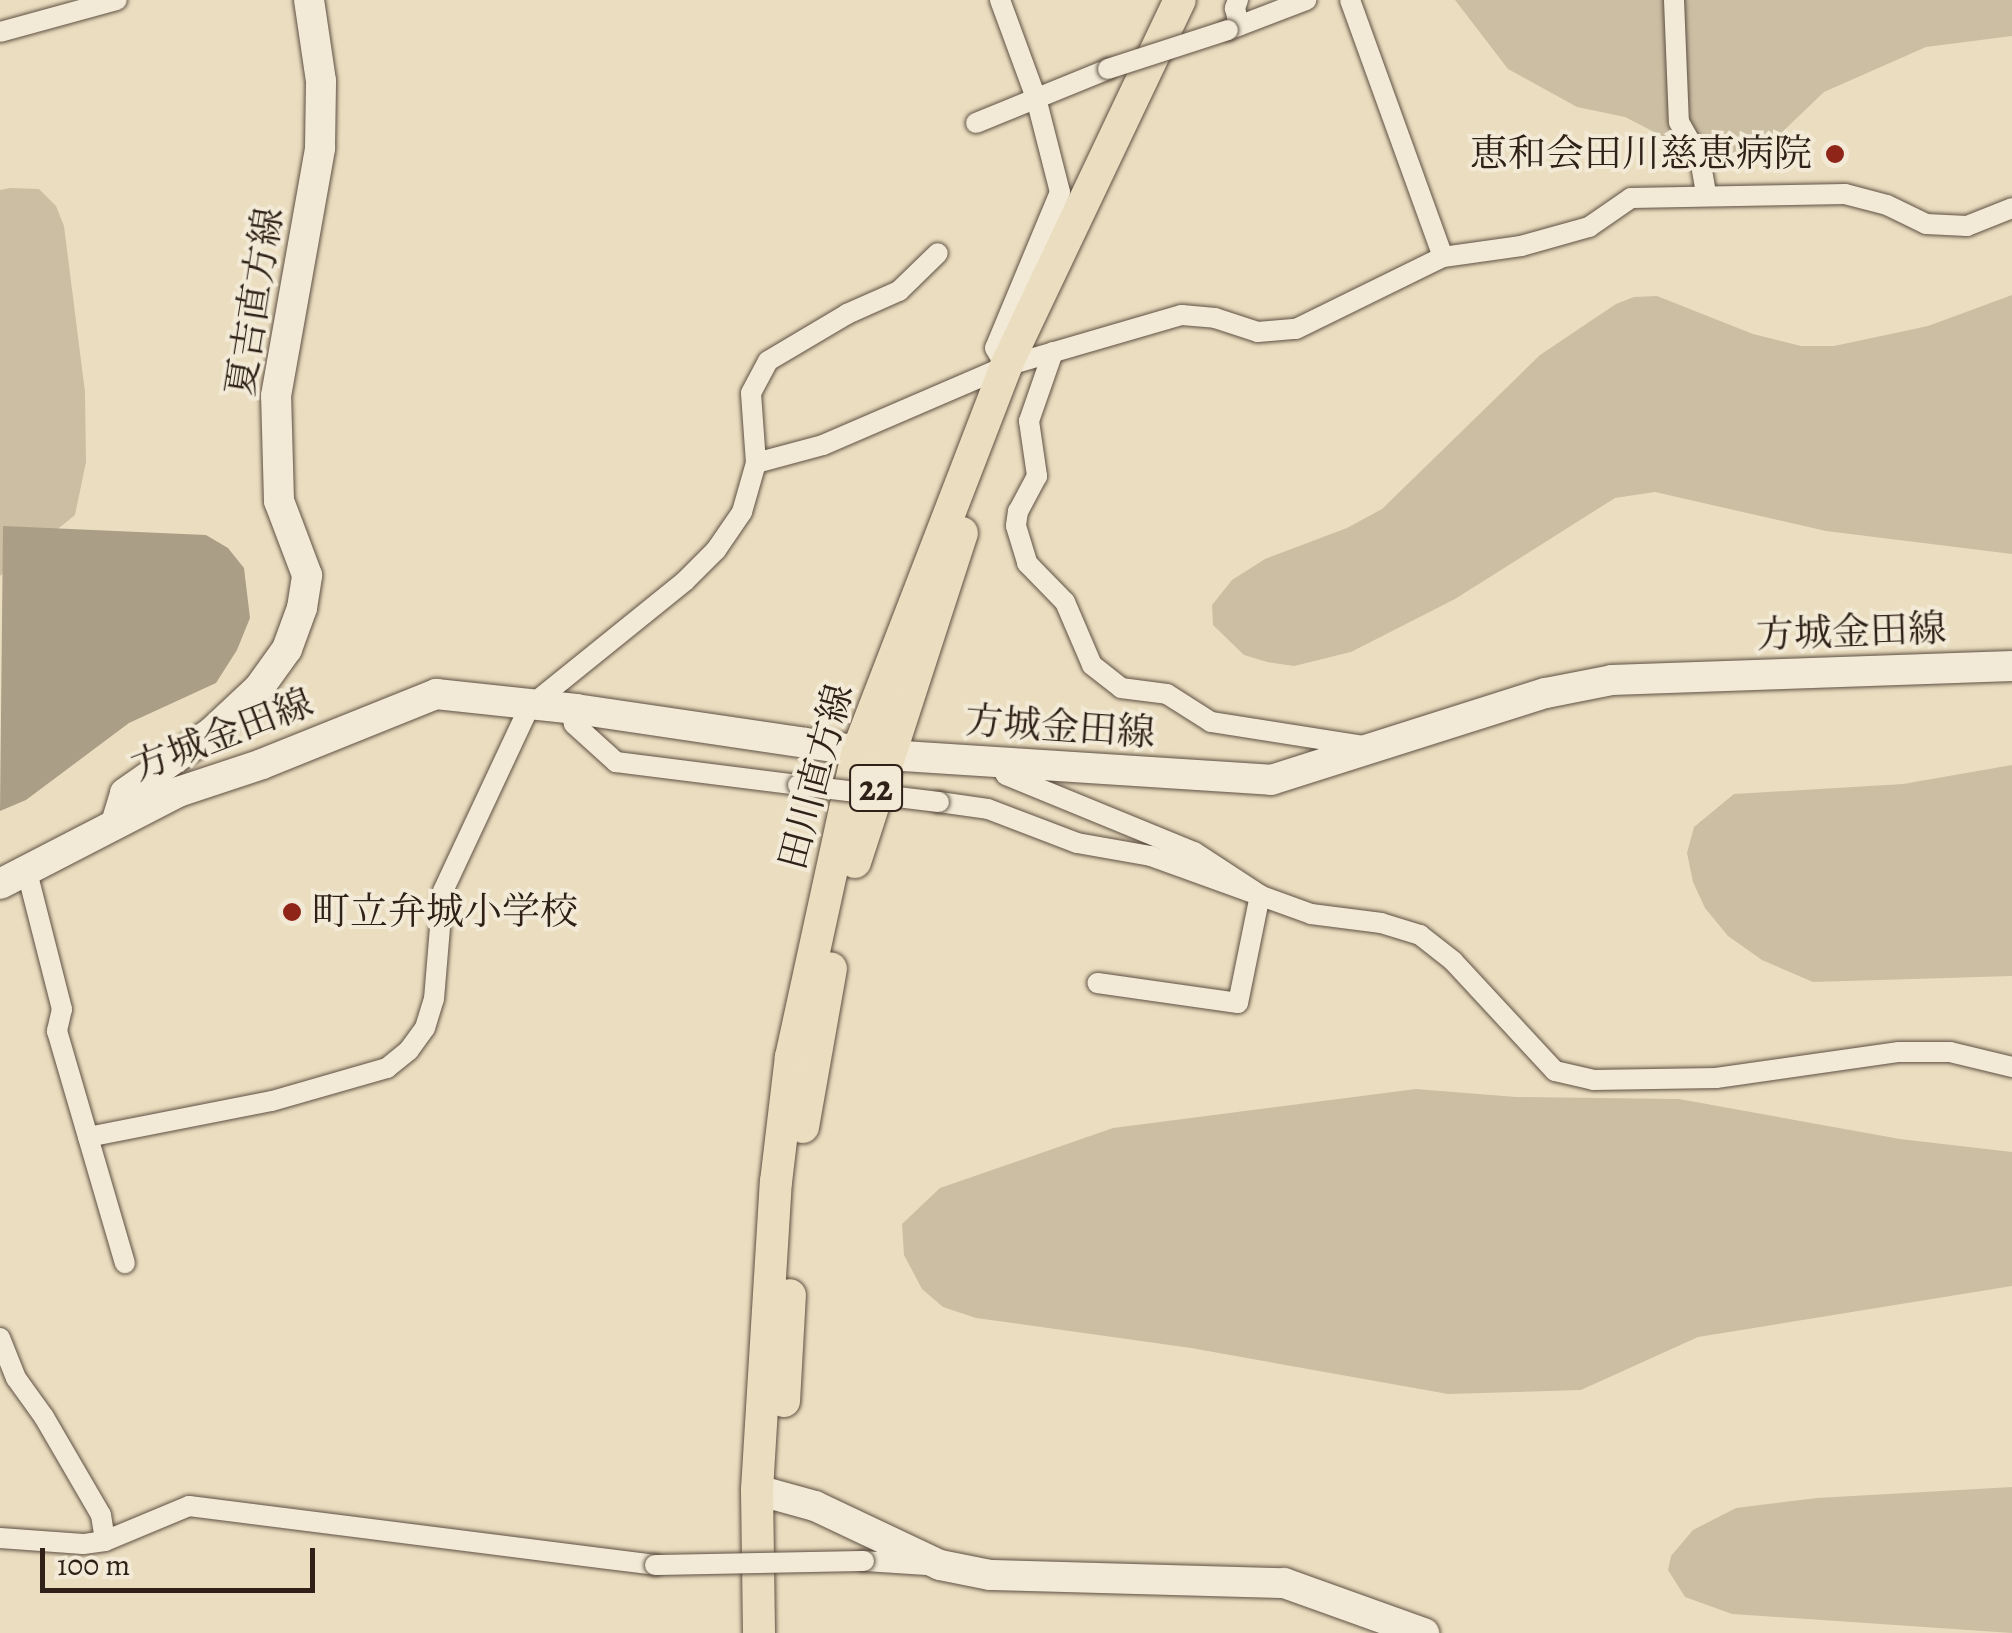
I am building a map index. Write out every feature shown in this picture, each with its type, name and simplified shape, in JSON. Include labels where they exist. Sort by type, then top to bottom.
[{"type":"main road","name":"夏吉直方線","points":[[13,876],[116,820],[125,793],[211,734],[260,688],[286,650],[302,608],[308,574],[279,501],[276,396],[320,148],[321,81],[310,0]]},
{"type":"main road","name":"田川直方線","points":[[759,1633],[768,1494],[767,1301],[791,1057],[872,752],[1180,0]]},
{"type":"main road","name":"田川直方線","points":[[1031,359],[1201,0]]},
{"type":"main road","name":"方城金田線","points":[[116,820],[436,694],[528,707],[571,708],[872,752],[1271,780],[1546,693],[1612,680],[2012,666]]},
{"type":"main road","name":"田川直方線","points":[[768,1494],[779,1633]]},
{"type":"main road","points":[[768,1494],[816,1506],[940,1565],[990,1575],[1284,1583],[1424,1633]]},
{"type":"street","points":[[0,32],[117,0]]},
{"type":"street","points":[[1000,0],[1036,98],[1060,192],[996,348],[1031,359]]},
{"type":"street","points":[[1234,28],[1238,0]]},
{"type":"street","points":[[976,123],[1108,69],[1306,0]]},
{"type":"street","points":[[1350,0],[1442,258]]},
{"type":"street","points":[[1674,0],[1680,122],[1700,158],[1706,194]]},
{"type":"street","points":[[756,463],[823,445],[1031,359],[1182,315],[1215,318],[1258,332],[1296,329],[1442,258],[1521,246],[1589,227],[1630,198],[1845,194],[1887,205],[1926,224],[1967,226],[2012,208]]},
{"type":"street","points":[[88,1138],[272,1102],[387,1068],[409,1050],[425,1028],[434,999],[443,891],[528,707],[686,581],[716,550],[742,512],[756,463],[751,393],[768,362],[848,314],[898,292],[938,253]]},
{"type":"street","points":[[1031,359],[1029,421],[1036,476],[1018,510],[1016,526],[1027,562],[1065,602],[1092,665],[1121,688],[1167,694],[1211,722],[1374,748]]},
{"type":"street","points":[[571,708],[574,724],[616,762],[988,809],[1077,843],[1151,856],[1311,914],[1380,923],[1420,935],[1454,962],[1555,1072],[1593,1080],[1716,1078],[1899,1052],[1950,1052],[2012,1067]]},
{"type":"street","points":[[1000,762],[1006,775],[1194,852],[1260,896]]},
{"type":"street","points":[[13,876],[62,1009],[57,1031],[124,1263]]},
{"type":"street","points":[[1097,983],[1238,1003],[1260,896]]},
{"type":"street","points":[[0,1338],[16,1378],[52,1430],[100,1514],[105,1542]]},
{"type":"street","points":[[0,1538],[105,1542],[190,1506],[655,1565],[864,1561],[940,1565]]},
{"type":"shaded area","points":[[1455,0],[2012,0],[2012,36],[1926,47],[1824,92],[1776,138],[1743,161],[1707,159],[1625,117],[1577,107],[1508,69]]},
{"type":"shaded area","points":[[39,189],[56,206],[64,226],[85,392],[86,462],[75,515],[0,576],[0,190]]},
{"type":"shaded area","points":[[2012,295],[2012,554],[1826,531],[1655,492],[1615,498],[1455,599],[1351,652],[1294,666],[1267,662],[1244,655],[1213,625],[1212,605],[1232,580],[1265,559],[1347,528],[1382,509],[1540,355],[1616,304],[1634,297],[1657,296],[1753,334],[1801,346],[1834,346],[1928,326]]},
{"type":"shaded area","points":[[3,526],[206,535],[228,548],[244,568],[250,618],[237,650],[216,683],[129,723],[26,800],[0,811]]},
{"type":"shaded area","points":[[2012,765],[2012,976],[1813,982],[1762,960],[1728,936],[1705,908],[1693,882],[1687,853],[1694,827],[1734,794],[1903,784]]},
{"type":"shaded area","points":[[1416,1089],[1516,1097],[1679,1099],[1900,1139],[2012,1152],[2012,1286],[1698,1337],[1581,1390],[1448,1394],[1191,1348],[976,1318],[943,1307],[922,1289],[904,1255],[902,1224],[940,1188],[1113,1128]]},
{"type":"shaded area","points":[[2012,1487],[2012,1633],[1732,1614],[1685,1597],[1668,1570],[1671,1556],[1693,1530],[1736,1508],[1817,1498]]},
{"type":"place","name":"恵和会田川慈恵病院","points":[[1835,154]]},
{"type":"place","name":"町立弁城小学校","points":[[292,912]]}]
